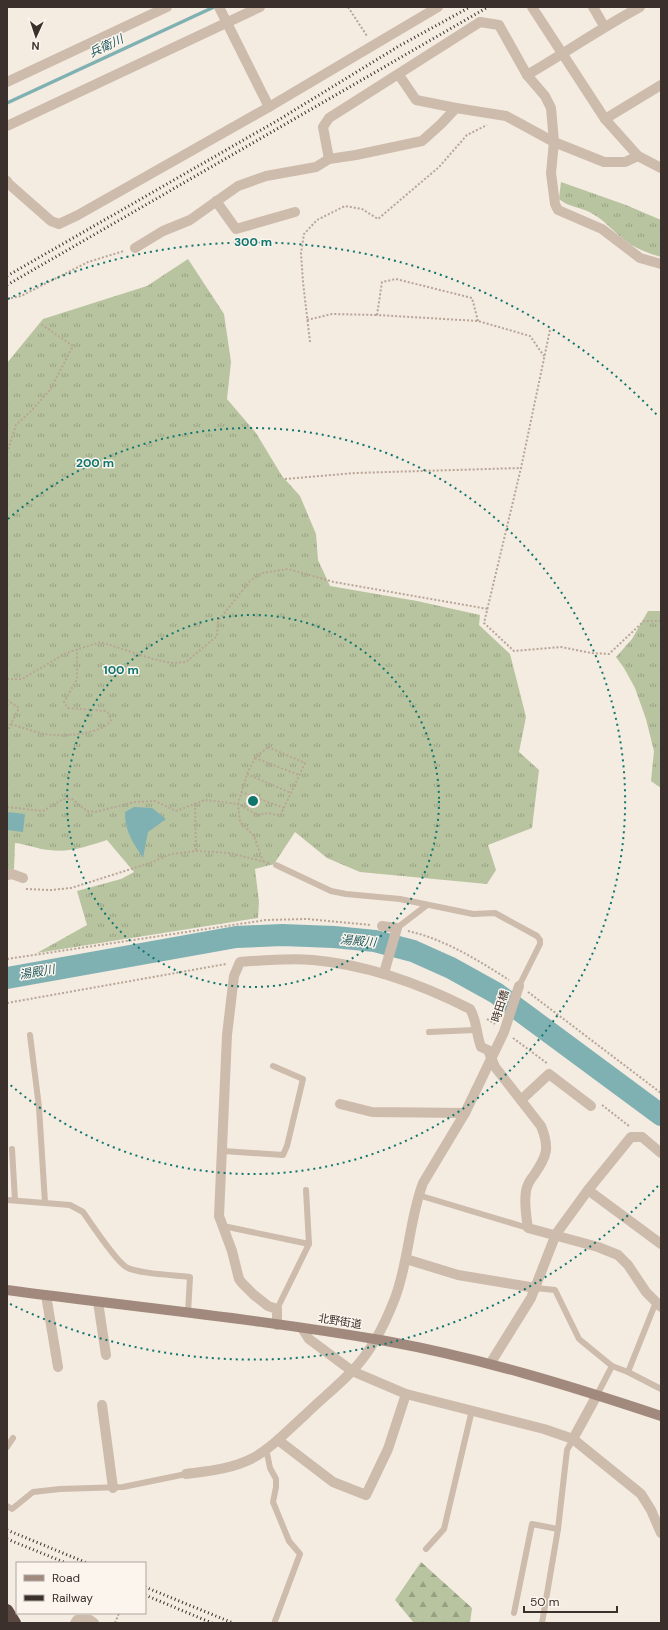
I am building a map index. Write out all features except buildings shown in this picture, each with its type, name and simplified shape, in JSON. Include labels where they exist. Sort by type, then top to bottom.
[{"type":"highway","points":[[7,1610],[15,1623]]},
{"type":"main road","name":"北野街道","points":[[7,1290],[302,1328],[375,1339],[441,1352],[490,1364],[597,1395],[661,1416]]},
{"type":"street","points":[[7,82],[166,7]]},
{"type":"street","points":[[219,7],[269,108]]},
{"type":"street","points":[[7,126],[227,24],[260,7]]},
{"type":"street","points":[[8,184],[51,221],[59,224],[78,215],[269,108],[438,7]]},
{"type":"street","points":[[532,7],[605,119],[638,156],[661,168]]},
{"type":"street","points":[[593,7],[604,26]]},
{"type":"street","points":[[527,75],[563,54],[604,26],[640,7]]},
{"type":"street","points":[[329,159],[323,127],[329,118],[399,75],[480,22],[499,25],[527,75],[545,96],[551,108],[554,142],[551,173],[555,204],[558,210],[602,229],[640,258],[661,264]]},
{"type":"street","points":[[399,75],[416,100],[506,116],[554,142],[604,162],[625,162],[638,156]]},
{"type":"street","points":[[605,119],[661,85]]},
{"type":"street","points":[[135,248],[163,231],[190,220],[238,186],[259,178],[316,167],[329,159],[356,155],[422,141],[456,108]]},
{"type":"street","points":[[216,201],[236,229],[295,212]]},
{"type":"street","points":[[7,875],[12,874],[23,878]]},
{"type":"street","points":[[382,926],[396,929],[384,971]]},
{"type":"street","points":[[277,1325],[277,1309],[268,1306],[254,1295],[239,1279],[232,1251],[219,1216],[227,1035],[234,976],[240,962],[271,959],[312,960],[384,971],[428,988],[470,1009],[474,1016],[475,1030],[481,1046],[488,1050],[495,1067],[541,1126],[547,1144],[543,1162],[529,1182],[526,1190],[525,1206],[528,1228],[556,1234],[608,1250],[618,1255],[628,1265],[646,1292],[659,1302]]},
{"type":"street","name":"時田橋","points":[[186,1474],[232,1467],[252,1458],[278,1440],[352,1371],[375,1339],[395,1298],[406,1259],[418,1195],[423,1183],[465,1112],[505,1031],[519,988]]},
{"type":"street","points":[[521,1100],[549,1074],[591,1106]]},
{"type":"street","points":[[340,1104],[372,1112],[465,1112]]},
{"type":"street","points":[[490,1364],[531,1298],[556,1234],[588,1190],[631,1137],[642,1137],[661,1153]]},
{"type":"street","points":[[588,1190],[661,1244]]},
{"type":"street","points":[[406,1259],[458,1275],[536,1288]]},
{"type":"street","points":[[46,1295],[58,1366]]},
{"type":"street","points":[[98,1302],[106,1355]]},
{"type":"street","points":[[302,1328],[309,1339],[352,1371],[406,1394],[544,1429],[573,1439],[641,1494],[651,1510],[661,1533]]},
{"type":"street","points":[[278,1440],[333,1482],[366,1495],[388,1449],[406,1394]]},
{"type":"street","points":[[573,1439],[597,1395]]},
{"type":"street","points":[[102,1406],[114,1488]]},
{"type":"street","points":[[75,1623],[77,1620],[90,1620],[94,1623]]},
{"type":"lane","points":[[276,865],[331,891],[346,894],[400,899],[473,914],[495,913],[537,936],[540,940],[540,944],[519,988]]},
{"type":"lane","points":[[396,929],[427,905]]},
{"type":"lane","points":[[429,1032],[475,1030]]},
{"type":"lane","points":[[30,1035],[39,1107],[45,1203]]},
{"type":"lane","points":[[223,1151],[283,1155],[287,1146],[303,1079],[273,1066]]},
{"type":"lane","points":[[12,1149],[15,1200]]},
{"type":"lane","points":[[277,1309],[309,1244],[306,1190]]},
{"type":"lane","points":[[418,1195],[528,1228]]},
{"type":"lane","points":[[7,1200],[70,1205],[84,1212],[116,1256],[126,1267],[136,1270],[190,1277],[188,1313]]},
{"type":"lane","points":[[223,1226],[309,1244]]},
{"type":"lane","points":[[536,1288],[555,1290],[579,1339],[612,1366],[628,1372],[661,1389]]},
{"type":"lane","points":[[628,1372],[659,1302]]},
{"type":"lane","points":[[597,1395],[612,1366]]},
{"type":"lane","points":[[426,1549],[444,1529],[472,1410]]},
{"type":"lane","points":[[7,1447],[13,1438]]},
{"type":"lane","points":[[542,1623],[558,1529],[567,1450],[573,1439]]},
{"type":"lane","points":[[266,1448],[270,1468],[276,1478],[276,1488],[273,1502],[289,1541],[300,1554],[275,1621]]},
{"type":"lane","points":[[7,1506],[12,1509],[33,1492],[60,1489],[123,1487],[186,1474]]},
{"type":"lane","points":[[514,1613],[532,1524],[558,1529]]},
{"type":"path","points":[[348,7],[373,45]]},
{"type":"path","points":[[310,342],[301,253],[304,234],[317,220],[345,206],[362,209],[378,219],[439,167],[467,135],[506,116]]},
{"type":"path","points":[[7,299],[21,296],[88,262],[135,248]]},
{"type":"path","points":[[377,315],[382,282],[396,279],[472,298],[478,321]]},
{"type":"path","points":[[307,320],[332,314],[478,321],[530,336],[544,356]]},
{"type":"path","points":[[7,453],[16,425],[50,390],[73,346],[42,324]]},
{"type":"path","points":[[550,330],[521,468],[484,623],[514,651],[560,647],[591,653],[609,654],[644,621],[661,621]]},
{"type":"path","points":[[285,479],[355,473],[521,468]]},
{"type":"path","points":[[7,679],[22,680],[66,653],[101,642],[153,659],[171,663],[186,662],[217,636],[218,621],[250,581],[262,573],[288,569],[334,582],[488,609]]},
{"type":"path","points":[[11,724],[53,735],[90,733],[107,726],[111,720],[108,713],[105,711],[68,708],[64,702],[77,680],[77,649]]},
{"type":"path","points":[[7,700],[19,708],[7,732]]},
{"type":"path","points":[[7,807],[44,811],[63,799],[72,799],[87,811],[95,812],[135,802],[155,801],[176,811],[205,800],[238,804],[257,815],[268,813],[280,816],[305,763],[268,747],[255,758],[246,774],[238,804],[240,822],[254,836],[263,861]]},
{"type":"path","points":[[255,758],[299,775]]},
{"type":"path","points":[[246,774],[291,793]]},
{"type":"path","points":[[241,792],[284,808]]},
{"type":"path","points":[[195,804],[196,851]]},
{"type":"path","points":[[23,878],[26,889],[51,890],[71,888],[122,872],[171,854],[196,851],[230,853],[276,865]]},
{"type":"path","points":[[7,959],[266,920],[307,919],[382,926]]},
{"type":"path","points":[[396,929],[423,934],[482,962],[661,1093]]},
{"type":"path","points":[[7,1003],[240,962]]},
{"type":"path","points":[[115,1623],[120,1614]]},
{"type":"green space","points":[[561,182],[626,205],[661,220],[661,257],[646,252],[627,242],[593,214],[567,204],[559,199]]},
{"type":"green space","points":[[188,259],[224,314],[231,362],[227,399],[256,433],[282,476],[300,496],[316,534],[318,560],[330,586],[417,601],[480,615],[479,625],[510,654],[526,717],[519,752],[539,770],[532,828],[488,845],[496,870],[487,884],[360,872],[327,858],[295,832],[274,864],[255,869],[259,902],[258,918],[37,953],[87,925],[77,891],[121,879],[134,872],[107,840],[93,845],[64,851],[56,851],[15,843],[14,869],[7,870],[7,363],[43,319],[147,286]]},
{"type":"green space","points":[[648,611],[661,611],[661,788],[651,781],[654,751],[646,719],[635,688],[616,657],[632,639]]},
{"type":"green space","points":[[421,1562],[472,1608],[470,1623],[414,1623],[395,1600]]},
{"type":"water","points":[[134,807],[152,808],[166,819],[148,832],[143,858],[130,836],[126,825],[125,812]]},
{"type":"water","points":[[7,812],[25,814],[23,832],[7,830]]},
{"type":"waterway","name":"兵衛川","points":[[7,103],[214,7]]},
{"type":"waterway","name":"湯殿川","points":[[7,978],[236,937],[282,935],[334,937],[375,941],[413,951],[451,968],[496,993],[661,1115]]},
{"type":"railway","points":[[7,276],[280,119],[399,46],[470,7]]},
{"type":"railway","points":[[7,285],[488,7]]},
{"type":"railway","points":[[7,1530],[85,1562]]},
{"type":"railway","points":[[7,1539],[64,1562]]},
{"type":"railway","points":[[146,1587],[233,1623]]},
{"type":"railway","points":[[146,1595],[212,1623]]}]
